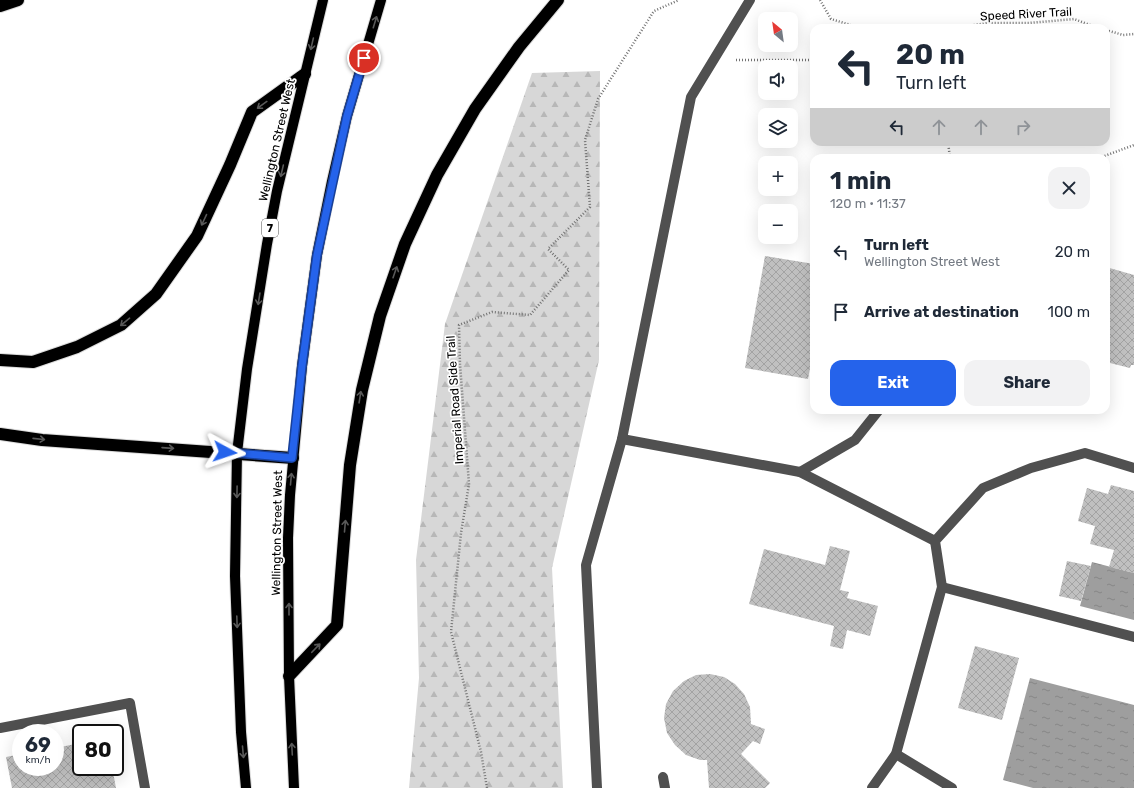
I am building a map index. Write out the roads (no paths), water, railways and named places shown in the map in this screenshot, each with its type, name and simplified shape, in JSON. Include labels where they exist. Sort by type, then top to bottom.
[{"type":"highway","points":[[0,6],[18,0]]},
{"type":"highway","points":[[289,676],[337,625],[350,465],[362,390],[380,316],[405,244],[437,175],[474,109],[519,47],[558,0]]},
{"type":"highway","points":[[0,360],[34,362],[77,347],[122,325],[156,294],[197,236],[230,165],[252,112],[305,74]]},
{"type":"highway","points":[[0,434],[42,440],[292,458]]},
{"type":"main road","name":"Wellington Street West","points":[[294,788],[289,676],[288,538],[292,458],[302,366],[317,255],[347,116],[382,0]]},
{"type":"main road","name":"Wellington Street West","points":[[246,788],[241,732],[235,576],[237,453],[247,369],[277,191],[322,3]]},
{"type":"lane","points":[[597,788],[586,565],[622,439],[690,97],[750,0]]},
{"type":"lane","points":[[800,472],[855,440],[876,414]]},
{"type":"lane","points":[[622,439],[800,472],[935,541]]},
{"type":"lane","points":[[935,541],[983,488],[1031,468],[1085,453],[1134,468]]},
{"type":"lane","points":[[872,788],[896,754],[942,587],[935,541]]},
{"type":"lane","points":[[942,587],[1134,637]]},
{"type":"lane","points":[[0,728],[130,703],[145,788]]},
{"type":"lane","points":[[896,754],[952,788]]},
{"type":"lane","points":[[663,777],[665,788]]},
{"type":"water","points":[[1092,562],[1134,573],[1134,620],[1080,606]]},
{"type":"water","points":[[1030,678],[1134,705],[1134,788],[1033,788],[1003,780]]}]
